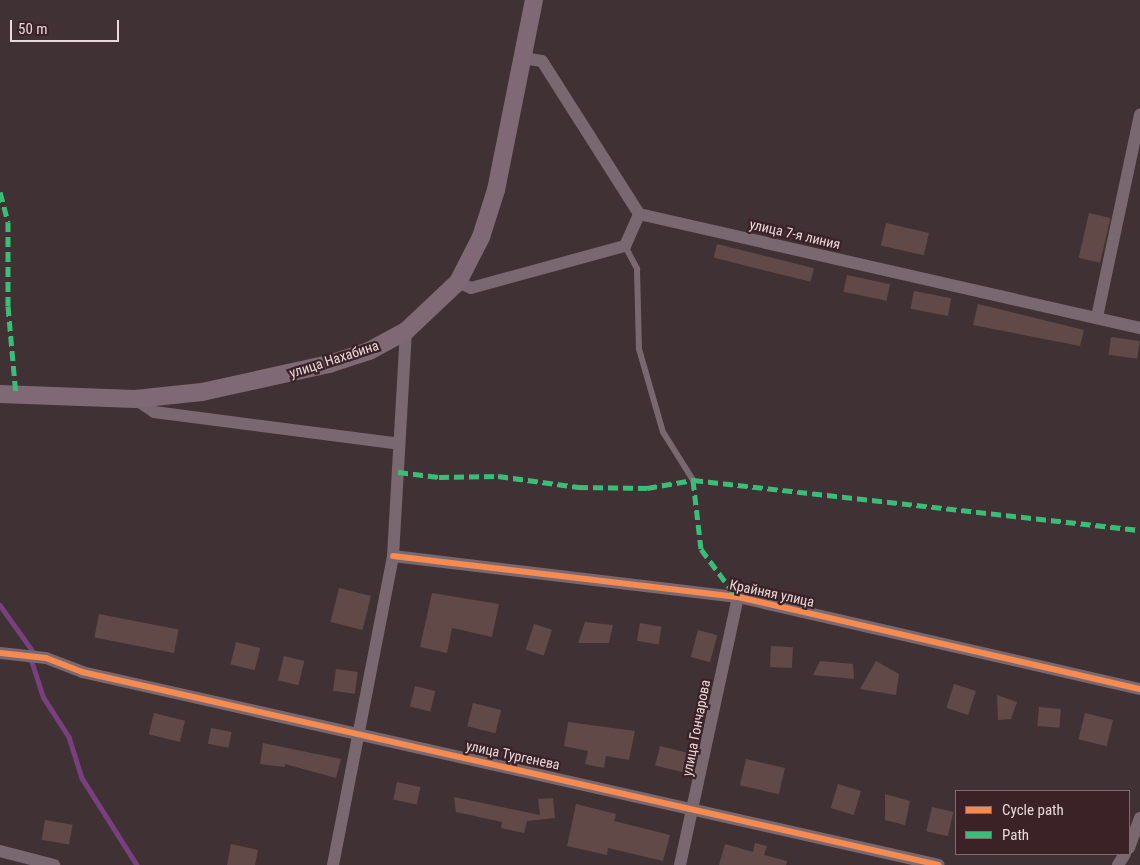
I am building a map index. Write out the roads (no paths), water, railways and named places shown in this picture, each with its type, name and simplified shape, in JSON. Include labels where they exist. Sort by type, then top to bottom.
[{"type":"main road","name":"улица Нахабина","points":[[8,395],[135,399],[274,378],[369,350],[406,331],[458,282],[482,237],[496,190],[534,0]]},
{"type":"street","points":[[458,282],[471,288],[625,246],[639,214],[542,61],[523,58]]},
{"type":"street","points":[[1096,317],[1140,115]]},
{"type":"street","name":"улица 7-я линия","points":[[639,214],[1140,328]]},
{"type":"street","points":[[333,865],[393,556],[406,331]]},
{"type":"street","points":[[135,399],[154,412],[399,444]]},
{"type":"street","name":"Крайняя улица","points":[[393,556],[738,597],[1140,690]]},
{"type":"street","name":"улица Гончарова","points":[[680,865],[696,807],[738,597]]},
{"type":"street","name":"улица Тургенева","points":[[0,653],[46,658],[82,672],[359,736],[696,807],[939,865]]},
{"type":"street","points":[[1130,845],[1140,818]]},
{"type":"street","points":[[0,851],[54,865]]},
{"type":"lane","points":[[625,246],[637,269],[642,358],[663,432],[692,480]]},
{"type":"waterway","points":[[0,605],[32,650]]},
{"type":"waterway","points":[[32,662],[44,698],[69,737],[82,778],[137,865]]}]
